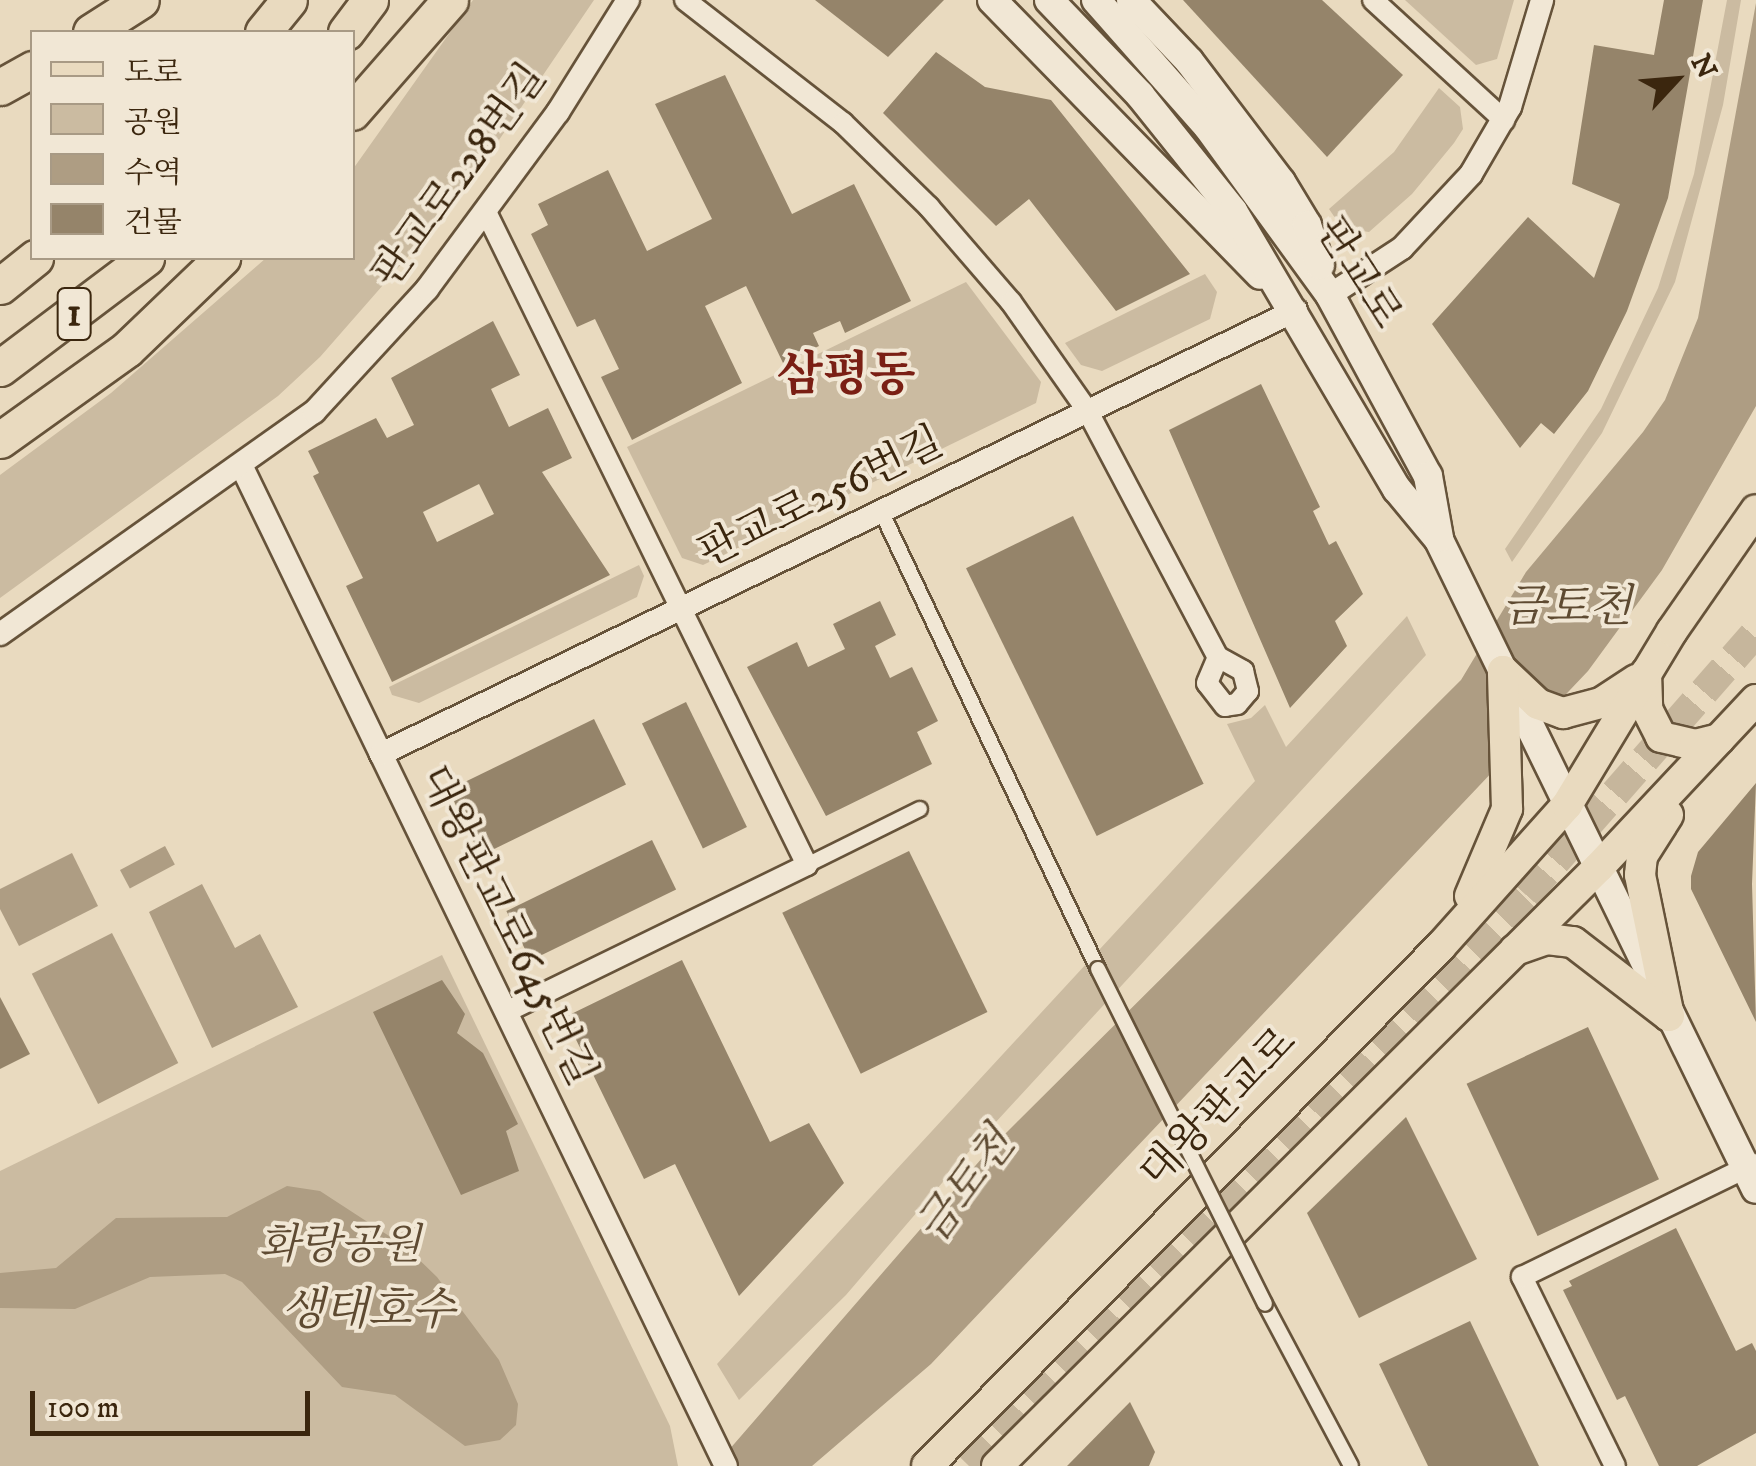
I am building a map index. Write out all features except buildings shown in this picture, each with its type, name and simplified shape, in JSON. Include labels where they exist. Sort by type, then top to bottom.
[{"type":"highway","points":[[95,30],[141,0]]},
{"type":"highway","points":[[265,30],[288,0]]},
{"type":"highway","points":[[348,30],[370,0]]},
{"type":"highway","points":[[355,105],[426,0]]},
{"type":"highway","points":[[355,106],[450,0]]},
{"type":"highway","points":[[0,87],[30,70]]},
{"type":"highway","name":"1","points":[[0,286],[33,260]]},
{"type":"highway","name":"1","points":[[0,368],[143,260]]},
{"type":"highway","points":[[0,440],[127,348],[220,260]]},
{"type":"main road","points":[[992,0],[1296,310]]},
{"type":"main road","name":"판교로","points":[[1049,0],[1140,95],[1233,211],[1296,310],[1397,489],[1439,540],[1568,805]]},
{"type":"main road","name":"판교로","points":[[1096,0],[1259,191],[1330,295],[1428,476],[1439,540]]},
{"type":"main road","points":[[1132,0],[1189,61],[1282,182],[1307,225],[1330,295]]},
{"type":"main road","name":"대왕판교로","points":[[927,1466],[1441,946],[1568,805],[1646,673],[1756,510]]},
{"type":"main road","points":[[1503,671],[1538,704],[1563,713],[1601,703],[1646,673]]},
{"type":"main road","points":[[1441,946],[1504,824],[1510,760],[1503,671]]},
{"type":"main road","points":[[1646,673],[1647,708],[1661,736],[1683,745],[1718,738]]},
{"type":"main road","points":[[997,1466],[1503,957],[1599,867],[1756,700]]},
{"type":"main road","points":[[1669,1016],[1642,893],[1642,856],[1706,772],[1718,738]]},
{"type":"main road","points":[[1568,805],[1669,1016],[1752,1173]]},
{"type":"main road","points":[[1503,957],[1531,942],[1573,942],[1669,1016]]},
{"type":"street","name":"판교로228번길","points":[[0,634],[314,412],[408,312],[485,210],[628,0]]},
{"type":"street","points":[[685,0],[780,70],[929,207],[1011,302],[1087,410],[1218,657]]},
{"type":"street","points":[[1373,0],[1504,120]]},
{"type":"street","points":[[1330,295],[1430,222],[1471,174],[1504,120],[1542,0]]},
{"type":"street","points":[[485,210],[807,865]]},
{"type":"street","name":"판교로256번길","points":[[380,754],[1296,310]]},
{"type":"street","name":"대왕판교로645번길","points":[[241,465],[726,1466]]},
{"type":"street","points":[[881,510],[1098,970],[1351,1466]]},
{"type":"street","points":[[507,1011],[920,810]]},
{"type":"street","points":[[1615,1466],[1522,1277],[1752,1173]]},
{"type":"green space","points":[[473,0],[594,0],[461,196],[320,357],[278,396],[0,598],[0,475],[111,393],[264,260],[355,260],[355,166]]},
{"type":"green space","points":[[1405,0],[1514,0],[1497,59],[1476,65]]},
{"type":"green space","points":[[1727,0],[1741,0],[1723,105],[1675,282],[1602,433],[1512,562],[1505,549],[1601,409],[1658,288],[1694,174]]},
{"type":"green space","points":[[1439,88],[1460,107],[1463,129],[1454,143],[1412,194],[1369,232],[1342,228],[1329,209],[1394,152]]},
{"type":"green space","points":[[1205,274],[1217,292],[1210,319],[1102,371],[1081,365],[1065,343]]},
{"type":"green space","points":[[966,282],[1041,382],[1036,403],[703,565],[682,558],[627,447]]},
{"type":"green space","points":[[639,565],[644,576],[637,597],[419,703],[392,695],[389,687]]},
{"type":"green space","points":[[1407,616],[1426,655],[972,1148],[846,1295],[739,1400],[717,1364],[1255,781],[1227,724],[1251,718],[1265,705],[1286,747]]},
{"type":"green space","name":"화랑공원","points":[[442,955],[670,1426],[678,1466],[0,1466],[0,1171]]},
{"type":"water","name":"금토천","points":[[1756,3],[1756,406],[1662,570],[1588,671],[931,1364],[812,1466],[715,1466],[989,1150],[1461,680],[1526,572],[1643,432],[1665,400],[1698,318]]},
{"type":"water","points":[[165,846],[175,865],[130,888],[120,870]]},
{"type":"water","points":[[72,853],[98,906],[19,946],[0,909],[0,889]]},
{"type":"water","points":[[202,884],[235,948],[260,934],[298,1007],[212,1048],[149,912]]},
{"type":"water","points":[[112,933],[178,1063],[98,1104],[32,974]]},
{"type":"water","name":"생태호수","points":[[287,1186],[320,1191],[406,1247],[437,1277],[499,1360],[518,1404],[516,1425],[500,1440],[465,1446],[395,1395],[342,1387],[242,1282],[225,1274],[150,1277],[75,1309],[0,1308],[0,1273],[56,1268],[116,1218],[227,1217]]},
{"type":"tunnel","points":[[969,1466],[1526,895],[1756,632]]},
{"type":"district","name":"삼평동","points":[[846,377]]}]
